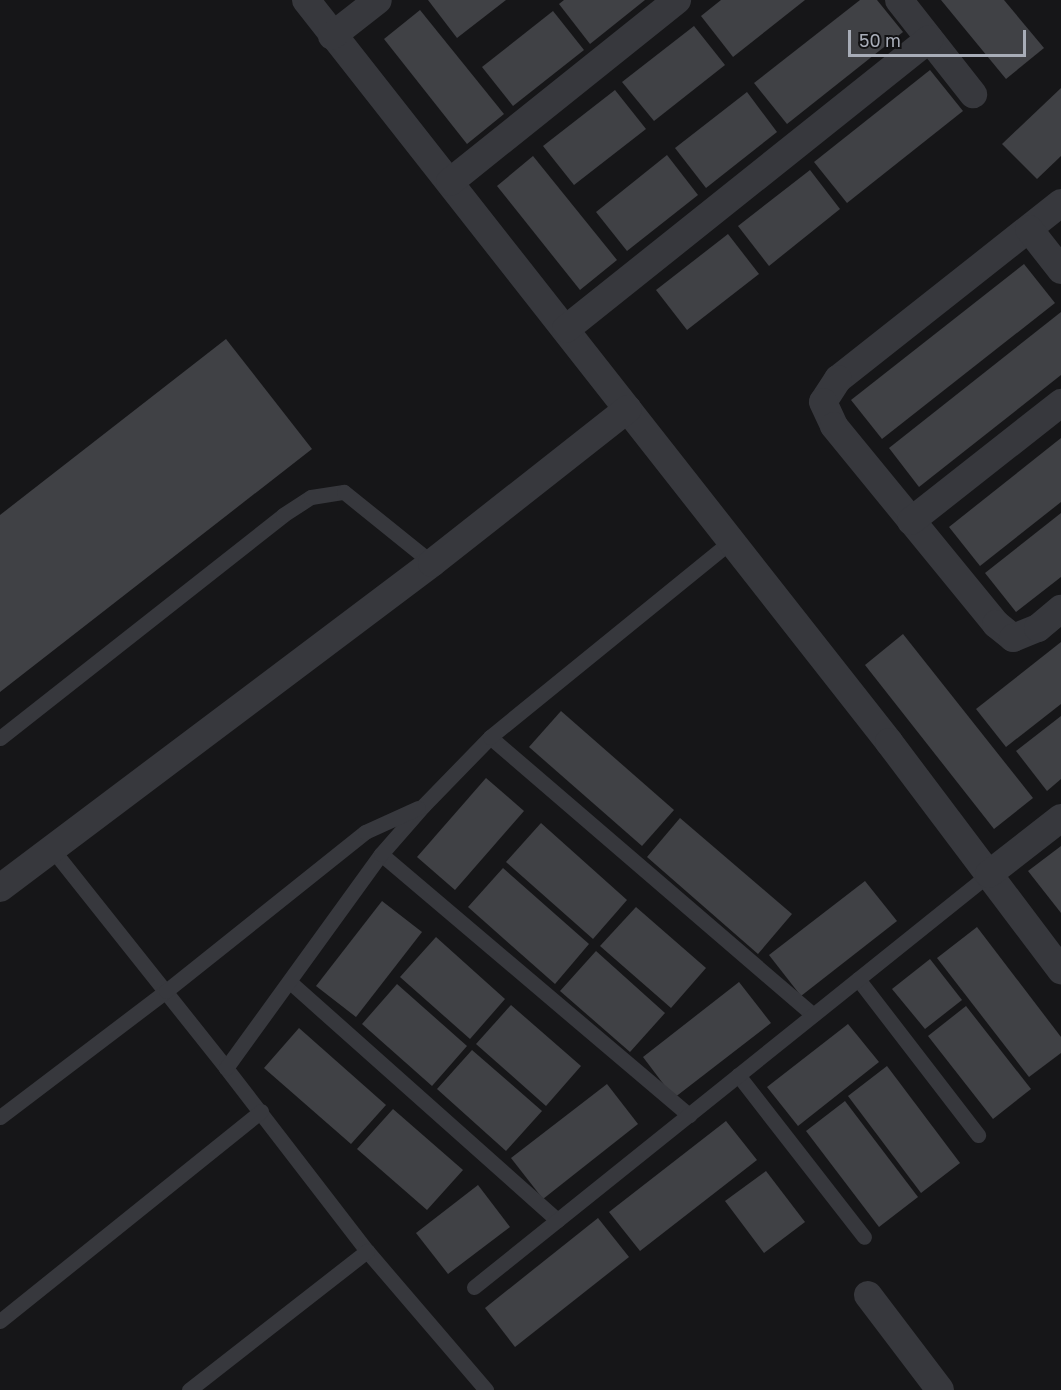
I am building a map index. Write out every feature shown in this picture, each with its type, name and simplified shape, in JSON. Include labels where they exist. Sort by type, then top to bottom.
[{"type":"street","points":[[306,0],[332,36],[450,182],[731,540],[1061,970]]},
{"type":"street","points":[[332,36],[378,0]]},
{"type":"street","points":[[450,182],[677,0]]},
{"type":"street","points":[[899,0],[973,94]]},
{"type":"street","points":[[566,329],[929,39]]},
{"type":"street","points":[[1061,203],[838,379],[823,402],[834,426],[996,624],[1013,638],[1038,628],[1061,609]]},
{"type":"street","points":[[1029,229],[1061,270]]},
{"type":"street","points":[[911,521],[1061,403]]},
{"type":"street","points":[[0,888],[432,563],[628,409]]},
{"type":"street","points":[[989,874],[1061,818]]},
{"type":"street","points":[[868,1295],[940,1390]]},
{"type":"lane","points":[[0,738],[283,515],[311,497],[344,492],[432,563]]},
{"type":"lane","points":[[226,1068],[381,854],[423,806],[490,737],[731,540]]},
{"type":"lane","points":[[490,737],[813,1015]]},
{"type":"lane","points":[[0,1117],[166,991],[365,832],[423,806]]},
{"type":"lane","points":[[52,849],[261,1111],[367,1251],[486,1390]]},
{"type":"lane","points":[[381,854],[689,1115]]},
{"type":"lane","points":[[474,1287],[989,874]]},
{"type":"lane","points":[[858,979],[978,1135]]},
{"type":"lane","points":[[290,982],[557,1220]]},
{"type":"lane","points":[[738,1075],[864,1237]]},
{"type":"lane","points":[[0,1321],[261,1111]]},
{"type":"lane","points":[[189,1390],[367,1251]]},
{"type":"building","points":[[428,0],[506,0],[457,38]]},
{"type":"building","points":[[564,0],[645,0],[590,44],[559,4]]},
{"type":"building","points":[[721,0],[805,0],[733,57],[701,16]]},
{"type":"building","points":[[860,0],[877,0],[903,32],[787,124],[754,83]]},
{"type":"building","points":[[941,0],[1004,0],[1044,48],[1006,79]]},
{"type":"building","points":[[420,10],[504,114],[467,144],[384,39]]},
{"type":"building","points":[[553,11],[584,50],[513,106],[482,67]]},
{"type":"building","points":[[694,26],[725,65],[654,121],[622,82]]},
{"type":"building","points":[[930,70],[963,111],[847,203],[814,162]]},
{"type":"building","points":[[1061,88],[1061,156],[1037,179],[1002,144]]},
{"type":"building","points":[[615,90],[646,129],[574,185],[543,146]]},
{"type":"building","points":[[747,92],[777,132],[706,188],[675,148]]},
{"type":"building","points":[[667,155],[698,195],[627,251],[596,212]]},
{"type":"building","points":[[533,156],[617,260],[580,290],[497,186]]},
{"type":"building","points":[[810,170],[840,209],[769,266],[738,226]]},
{"type":"building","points":[[728,234],[759,274],[687,330],[656,290]]},
{"type":"building","points":[[1024,264],[1055,303],[882,439],[851,400]]},
{"type":"building","points":[[1061,312],[1061,375],[919,487],[889,448]]},
{"type":"building","points":[[226,339],[312,449],[0,692],[0,515]]},
{"type":"building","points":[[1061,438],[1061,502],[980,566],[949,527]]},
{"type":"building","points":[[1061,513],[1061,577],[1016,612],[985,573]]},
{"type":"building","points":[[903,634],[1033,798],[994,829],[865,665]]},
{"type":"building","points":[[1061,642],[1061,704],[1006,747],[976,709]]},
{"type":"building","points":[[561,711],[674,810],[642,846],[529,747]]},
{"type":"building","points":[[1061,716],[1061,779],[1047,791],[1016,751]]},
{"type":"building","points":[[486,778],[524,811],[455,890],[417,857]]},
{"type":"building","points":[[680,818],[792,914],[758,954],[647,857]]},
{"type":"building","points":[[541,823],[627,900],[593,939],[506,862]]},
{"type":"building","points":[[1061,846],[1061,913],[1028,871]]},
{"type":"building","points":[[503,868],[589,944],[555,984],[468,907]]},
{"type":"building","points":[[865,881],[897,921],[801,996],[769,955]]},
{"type":"building","points":[[382,901],[422,932],[356,1017],[316,986]]},
{"type":"building","points":[[636,907],[706,968],[671,1008],[600,946]]},
{"type":"building","points":[[977,927],[1061,1037],[1061,1053],[1029,1077],[937,958]]},
{"type":"building","points":[[436,937],[505,999],[470,1039],[400,977]]},
{"type":"building","points":[[596,951],[665,1013],[630,1052],[560,991]]},
{"type":"building","points":[[930,959],[962,1000],[925,1029],[892,989]]},
{"type":"building","points":[[739,982],[771,1023],[674,1098],[643,1057]]},
{"type":"building","points":[[397,984],[467,1046],[432,1086],[362,1024]]},
{"type":"building","points":[[511,1005],[581,1066],[546,1106],[476,1044]]},
{"type":"building","points":[[966,1006],[1031,1089],[993,1119],[928,1036]]},
{"type":"building","points":[[848,1024],[879,1062],[798,1126],[767,1087]]},
{"type":"building","points":[[299,1028],[386,1105],[351,1144],[264,1068]]},
{"type":"building","points":[[472,1050],[542,1111],[506,1151],[437,1089]]},
{"type":"building","points":[[887,1066],[960,1163],[921,1193],[848,1096]]},
{"type":"building","points":[[607,1084],[638,1124],[543,1199],[511,1158]]},
{"type":"building","points":[[845,1101],[918,1197],[879,1227],[806,1131]]},
{"type":"building","points":[[393,1109],[463,1170],[427,1210],[357,1149]]},
{"type":"building","points":[[726,1121],[757,1160],[640,1251],[609,1212]]},
{"type":"building","points":[[766,1171],[805,1222],[764,1253],[725,1201]]},
{"type":"building","points":[[478,1185],[510,1227],[448,1274],[416,1233]]},
{"type":"building","points":[[598,1218],[629,1257],[515,1347],[485,1308]]}]
